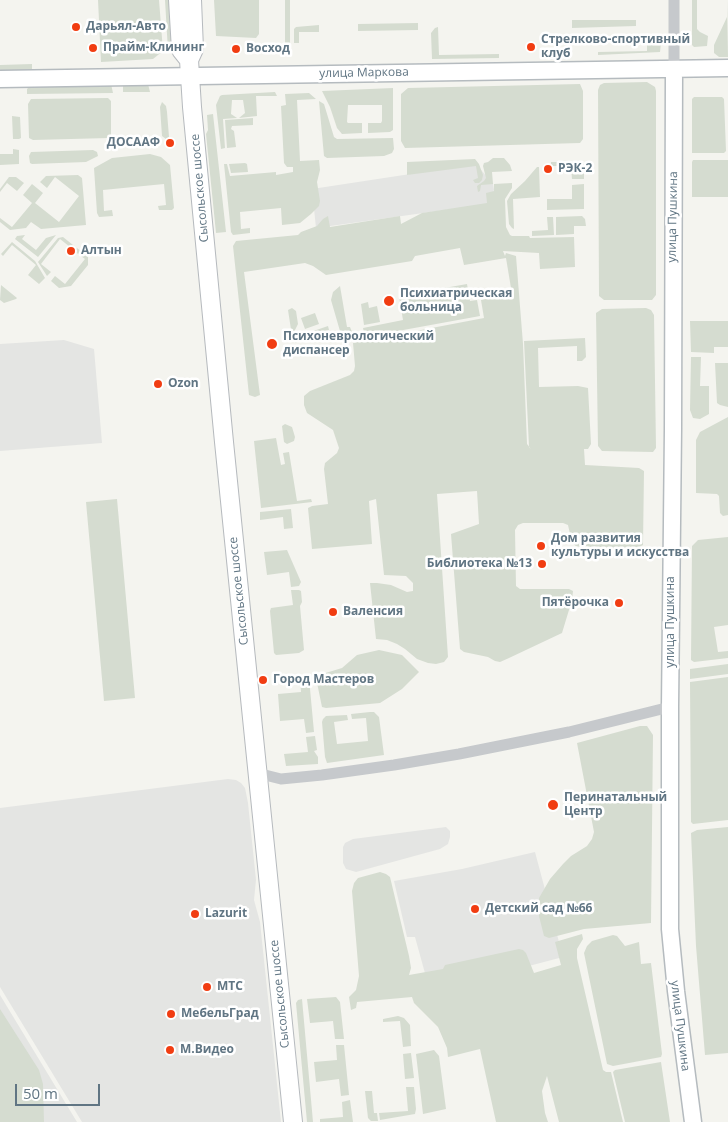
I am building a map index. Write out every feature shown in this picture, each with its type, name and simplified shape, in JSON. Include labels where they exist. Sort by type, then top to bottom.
[{"type":"main road","name":"Сысольское шоссе","points":[[178,0],[181,50],[189,68],[224,442],[293,1122]]},
{"type":"main road","name":"Сысольское шоссе","points":[[189,68],[194,49],[192,0]]},
{"type":"street","name":"улица Пушкина","points":[[674,0],[670,707],[671,945],[693,1122]]},
{"type":"street","name":"улица Маркова","points":[[0,79],[189,68],[728,68]]},
{"type":"street","points":[[257,773],[281,779],[394,765],[569,732],[670,707]]},
{"type":"shaded area","points":[[98,0],[159,0],[163,51],[153,59],[101,62]]},
{"type":"shaded area","points":[[165,0],[172,0],[173,48],[168,51]]},
{"type":"shaded area","points":[[214,0],[259,0],[259,34],[256,38],[216,36]]},
{"type":"shaded area","points":[[285,0],[290,0],[290,43],[285,43]]},
{"type":"shaded area","points":[[692,0],[697,0],[697,29],[708,36],[707,46],[694,47],[692,45]]},
{"type":"shaded area","points":[[727,0],[728,57],[719,57],[714,53],[714,45],[727,17]]},
{"type":"shaded area","points":[[572,20],[636,20],[636,26],[572,28]]},
{"type":"shaded area","points":[[418,23],[418,30],[358,31],[358,24]]},
{"type":"shaded area","points":[[319,25],[319,32],[299,32],[299,43],[294,43],[294,29],[296,27]]},
{"type":"shaded area","points":[[438,27],[439,55],[499,54],[499,58],[432,59],[431,33]]},
{"type":"shaded area","points":[[647,34],[662,34],[660,52],[598,55],[598,52],[647,51]]},
{"type":"shaded area","points":[[32,64],[32,72],[0,73],[0,65]]},
{"type":"shaded area","points":[[647,82],[655,87],[656,91],[656,295],[652,300],[604,300],[599,296],[598,90],[600,85],[604,83]]},
{"type":"shaded area","points":[[32,84],[111,84],[113,93],[27,94],[27,89]]},
{"type":"shaded area","points":[[148,84],[150,92],[123,92],[123,85]]},
{"type":"shaded area","points":[[580,84],[583,91],[583,139],[580,143],[405,148],[401,141],[401,94],[408,88]]},
{"type":"shaded area","points":[[393,88],[393,130],[390,132],[368,133],[368,123],[381,123],[382,121],[382,105],[348,105],[347,122],[362,123],[362,133],[342,134],[337,128],[322,91]]},
{"type":"shaded area","points":[[275,92],[277,96],[256,96],[257,116],[239,118],[245,113],[243,100],[232,100],[231,114],[237,118],[223,119],[225,148],[221,149],[216,105],[220,96]]},
{"type":"shaded area","points":[[309,93],[316,99],[297,100],[300,161],[319,160],[320,170],[317,182],[319,206],[300,223],[282,225],[281,208],[240,212],[241,229],[250,228],[250,233],[233,235],[231,232],[224,164],[227,164],[230,176],[276,172],[276,175],[293,172],[293,167],[287,167],[284,163],[281,106],[286,105],[285,94]]},
{"type":"shaded area","points":[[694,97],[722,97],[724,99],[726,151],[724,153],[692,153],[692,99]]},
{"type":"shaded area","points":[[108,98],[111,101],[111,135],[109,138],[33,140],[29,138],[28,104],[31,99]]},
{"type":"shaded area","points":[[319,101],[324,104],[334,137],[337,139],[393,138],[394,149],[392,153],[384,156],[327,158],[324,156]]},
{"type":"shaded area","points":[[162,102],[166,106],[167,112],[169,137],[166,139],[162,136],[160,107]]},
{"type":"shaded area","points":[[213,114],[226,232],[216,233],[206,134],[208,130],[207,115]]},
{"type":"shaded area","points":[[12,116],[20,117],[21,138],[19,139],[13,139]]},
{"type":"shaded area","points":[[253,118],[253,125],[232,126],[231,129],[234,131],[236,147],[227,148],[225,120]]},
{"type":"shaded area","points":[[13,149],[19,150],[19,164],[0,165],[0,154],[13,154]]},
{"type":"shaded area","points":[[93,150],[97,152],[98,156],[86,162],[30,163],[29,156],[31,152]]},
{"type":"shaded area","points":[[150,154],[161,157],[170,165],[174,208],[172,210],[159,210],[158,206],[166,205],[164,184],[103,190],[104,211],[112,210],[113,216],[99,217],[97,213],[94,168],[112,158]]},
{"type":"shaded area","points":[[493,158],[504,158],[512,171],[492,172],[493,184],[481,185],[478,192],[477,186],[486,178],[484,163]]},
{"type":"shaded area","points":[[475,159],[483,175],[479,183],[475,183],[473,180],[478,178],[476,166],[407,175],[407,162]]},
{"type":"shaded area","points":[[693,160],[728,160],[728,197],[692,197]]},
{"type":"shaded area","points":[[551,162],[584,162],[584,179],[572,179],[571,166],[551,166]]},
{"type":"shaded area","points":[[229,164],[247,164],[248,172],[231,173]]},
{"type":"shaded area","points":[[476,164],[493,184],[494,190],[488,204],[316,228],[312,189]]},
{"type":"shaded area","points":[[539,167],[540,197],[513,199],[514,229],[509,224],[507,201],[511,194]]},
{"type":"shaded area","points":[[78,175],[82,178],[86,225],[41,229],[31,222],[26,228],[10,230],[0,222],[0,218],[12,227],[32,203],[23,195],[32,184],[43,193],[35,203],[59,222],[79,196],[55,177],[47,188],[40,182],[46,176]]},
{"type":"shaded area","points":[[9,177],[16,177],[24,183],[17,191],[7,183],[0,192],[0,189]]},
{"type":"shaded area","points":[[512,183],[512,188],[505,199],[506,227],[510,235],[529,236],[530,238],[574,237],[575,267],[540,269],[539,253],[503,251],[505,256],[506,253],[516,256],[523,344],[527,444],[529,446],[524,341],[585,338],[586,357],[582,361],[577,361],[577,346],[538,348],[539,387],[578,386],[588,388],[591,444],[588,449],[584,449],[585,465],[639,468],[644,471],[643,545],[637,548],[581,547],[572,543],[568,525],[563,523],[523,523],[518,525],[515,530],[516,586],[520,589],[569,589],[573,591],[572,600],[562,633],[500,662],[495,661],[488,657],[464,652],[460,649],[451,534],[479,524],[477,491],[437,494],[448,657],[444,662],[428,663],[417,659],[397,644],[387,640],[376,639],[370,583],[391,585],[407,592],[413,591],[413,583],[406,576],[384,575],[376,499],[369,501],[372,544],[312,549],[308,508],[328,504],[325,463],[337,453],[339,448],[333,430],[307,413],[304,405],[304,396],[310,391],[350,375],[354,371],[353,343],[484,318],[481,300],[512,294],[506,258],[464,265],[460,248],[415,256],[412,261],[326,275],[305,263],[244,272],[260,395],[255,397],[249,395],[233,246],[236,241],[298,235],[317,226],[328,216],[330,227],[400,216],[401,224],[422,213],[487,203],[486,193],[494,191],[494,184]]},
{"type":"shaded area","points":[[584,184],[584,209],[547,210],[547,199],[572,199],[572,185]]},
{"type":"shaded area","points":[[582,216],[585,219],[586,226],[574,226],[574,234],[556,235],[556,217]]},
{"type":"shaded area","points":[[547,217],[553,217],[554,235],[532,236],[532,231],[548,230]]},
{"type":"shaded area","points":[[25,235],[22,239],[36,250],[46,238],[56,235],[38,257],[15,239],[17,236]]},
{"type":"shaded area","points":[[63,237],[73,245],[70,247],[60,239],[41,264],[51,272],[47,276],[38,262],[58,238]]},
{"type":"shaded area","points":[[12,242],[35,261],[45,278],[39,284],[28,275],[36,265],[12,245],[3,256],[1,254]]},
{"type":"shaded area","points":[[77,248],[88,257],[88,265],[71,286],[59,288],[51,281],[55,276],[65,284],[85,259],[74,251]]},
{"type":"shaded area","points":[[467,284],[470,301],[477,300],[480,316],[365,337],[363,328],[403,320],[399,296]]},
{"type":"shaded area","points":[[1,285],[17,298],[4,303],[0,300]]},
{"type":"shaded area","points":[[340,286],[347,327],[350,327],[352,332],[351,337],[342,338],[331,300],[333,292]]},
{"type":"shaded area","points":[[368,302],[369,308],[377,306],[380,322],[364,325],[361,304]]},
{"type":"shaded area","points":[[292,308],[296,311],[298,324],[292,336],[288,310]]},
{"type":"shaded area","points":[[646,308],[651,310],[654,315],[656,448],[653,452],[602,451],[598,446],[596,313],[602,309]]},
{"type":"shaded area","points":[[315,313],[319,324],[305,329],[301,318]]},
{"type":"shaded area","points":[[690,321],[728,321],[728,347],[714,347],[714,353],[691,352]]},
{"type":"shaded area","points":[[328,326],[329,330],[295,343],[296,337]]},
{"type":"shaded area","points":[[64,340],[94,349],[102,443],[0,451],[0,344]]},
{"type":"shaded area","points":[[691,357],[701,357],[700,386],[709,386],[709,414],[700,419],[693,418],[690,410]]},
{"type":"shaded area","points":[[715,363],[728,363],[728,407],[717,403]]},
{"type":"shaded area","points":[[728,417],[728,515],[723,516],[720,513],[719,496],[717,494],[696,493],[696,440],[700,432]]},
{"type":"shaded area","points":[[285,424],[292,427],[295,437],[294,441],[287,444],[284,442],[282,426]]},
{"type":"shaded area","points":[[276,438],[281,465],[285,464],[283,453],[289,452],[297,501],[311,499],[312,502],[261,508],[254,441]]},
{"type":"shaded area","points":[[117,499],[135,698],[104,701],[86,502]]},
{"type":"shaded area","points":[[291,509],[293,528],[284,529],[283,517],[260,520],[260,512]]},
{"type":"shaded area","points":[[728,537],[728,625],[714,627],[718,652],[728,651],[728,658],[694,662],[691,660],[692,546],[698,540]]},
{"type":"shaded area","points":[[287,550],[301,582],[299,586],[291,587],[289,572],[267,575],[264,552]]},
{"type":"shaded area","points":[[291,590],[301,591],[302,602],[300,606],[304,650],[299,653],[276,655],[274,653],[270,611],[271,608],[293,605]]},
{"type":"shaded area","points":[[379,650],[402,655],[419,672],[402,689],[380,703],[322,707],[316,678],[319,675],[342,668],[357,655]]},
{"type":"shaded area","points":[[728,664],[728,674],[690,679],[690,669]]},
{"type":"shaded area","points":[[728,677],[728,820],[693,824],[691,822],[690,682]]},
{"type":"shaded area","points":[[300,678],[309,678],[314,732],[306,733],[304,719],[280,721],[278,694],[301,692]]},
{"type":"shaded area","points":[[374,712],[379,717],[384,755],[327,763],[323,719],[326,716],[347,715],[348,720],[334,722],[337,744],[368,741],[366,718],[352,719],[351,714]]},
{"type":"shaded area","points":[[640,726],[647,726],[653,735],[651,923],[584,929],[549,938],[544,936],[539,916],[539,898],[550,879],[571,856],[587,846],[594,832],[577,743]]},
{"type":"shaded area","points":[[315,736],[317,750],[314,751],[318,757],[318,764],[286,766],[284,754],[308,752],[306,737]]},
{"type":"shaded area","points":[[228,779],[241,783],[245,788],[248,803],[256,880],[254,900],[260,922],[281,1122],[82,1122],[0,987],[0,808]]},
{"type":"shaded area","points":[[446,827],[450,831],[450,837],[448,844],[440,849],[356,872],[346,869],[343,863],[343,847],[345,843],[353,839]]},
{"type":"shaded area","points":[[728,827],[728,1053],[705,1055],[696,946],[691,833],[697,830]]},
{"type":"shaded area","name":"Детский сад №66","points":[[535,852],[563,957],[525,967],[434,1006],[415,937],[407,937],[394,881],[462,869]]},
{"type":"shaded area","points":[[380,872],[390,877],[409,956],[411,968],[409,975],[443,969],[445,965],[519,949],[526,953],[534,973],[561,965],[555,942],[582,934],[583,939],[577,949],[577,958],[603,1070],[611,1072],[623,1122],[559,1122],[547,1076],[542,1091],[548,1122],[496,1122],[480,1049],[448,1057],[447,1048],[438,1027],[414,1003],[412,997],[357,1002],[356,1008],[351,1010],[349,997],[356,990],[359,976],[352,891],[354,883],[358,878]]},
{"type":"shaded area","points":[[613,935],[617,936],[625,946],[639,942],[641,964],[651,963],[661,1057],[613,1066],[607,1064],[584,953],[592,941]]},
{"type":"shaded area","points":[[0,995],[77,1122],[0,1122]]},
{"type":"shaded area","points":[[336,997],[340,1002],[344,1039],[335,1039],[333,1021],[310,1023],[307,999]]},
{"type":"shaded area","points":[[302,999],[313,1122],[307,1122],[296,1003]]},
{"type":"shaded area","points":[[0,1009],[39,1070],[43,1084],[44,1122],[0,1122]]},
{"type":"shaded area","points":[[398,1016],[404,1018],[410,1025],[411,1046],[403,1047],[400,1021],[383,1022],[383,1019]]},
{"type":"shaded area","points":[[336,1045],[344,1045],[349,1095],[341,1096],[339,1079],[316,1082],[314,1062],[337,1060]]},
{"type":"shaded area","points":[[434,1050],[439,1056],[446,1109],[423,1114],[416,1054]]},
{"type":"shaded area","points":[[411,1053],[414,1078],[405,1079],[403,1054]]},
{"type":"shaded area","points":[[661,1062],[670,1122],[625,1122],[613,1072],[615,1070]]},
{"type":"shaded area","points":[[406,1087],[414,1087],[415,1114],[380,1120],[379,1113],[408,1111]]},
{"type":"shaded area","points":[[365,1091],[372,1091],[374,1113],[377,1113],[378,1121],[371,1121],[368,1118]]},
{"type":"shaded area","points":[[350,1100],[353,1122],[320,1122],[320,1119],[343,1117],[342,1102]]},
{"type":"place","name":"Дарьял-Авто","points":[[76,27]]},
{"type":"place","name":"Стрелково-спортивный клуб","points":[[531,47]]},
{"type":"place","name":"Прайм-Клининг","points":[[93,48]]},
{"type":"place","name":"Восход","points":[[236,49]]},
{"type":"place","name":"ДОСААФ","points":[[170,143]]},
{"type":"place","name":"РЭК-2","points":[[548,169]]},
{"type":"place","name":"Алтын","points":[[71,251]]},
{"type":"place","name":"Психиатрическая больница","points":[[389,301]]},
{"type":"place","name":"Психоневрологический диспансер","points":[[272,344]]},
{"type":"place","name":"Ozon","points":[[158,384]]},
{"type":"place","name":"Дом развития культуры и искусства","points":[[541,546]]},
{"type":"place","name":"Библиотека №13","points":[[542,564]]},
{"type":"place","name":"Пятёрочка","points":[[619,603]]},
{"type":"place","name":"Валенсия","points":[[333,612]]},
{"type":"place","name":"Город Мастеров","points":[[263,680]]},
{"type":"place","name":"Перинатальный Центр","points":[[553,805]]},
{"type":"place","name":"Детский сад №66","points":[[475,909]]},
{"type":"place","name":"Lazurit","points":[[195,914]]},
{"type":"place","name":"МТС","points":[[207,987]]},
{"type":"place","name":"МебельГрад","points":[[171,1014]]},
{"type":"place","name":"М.Видео","points":[[170,1050]]}]
